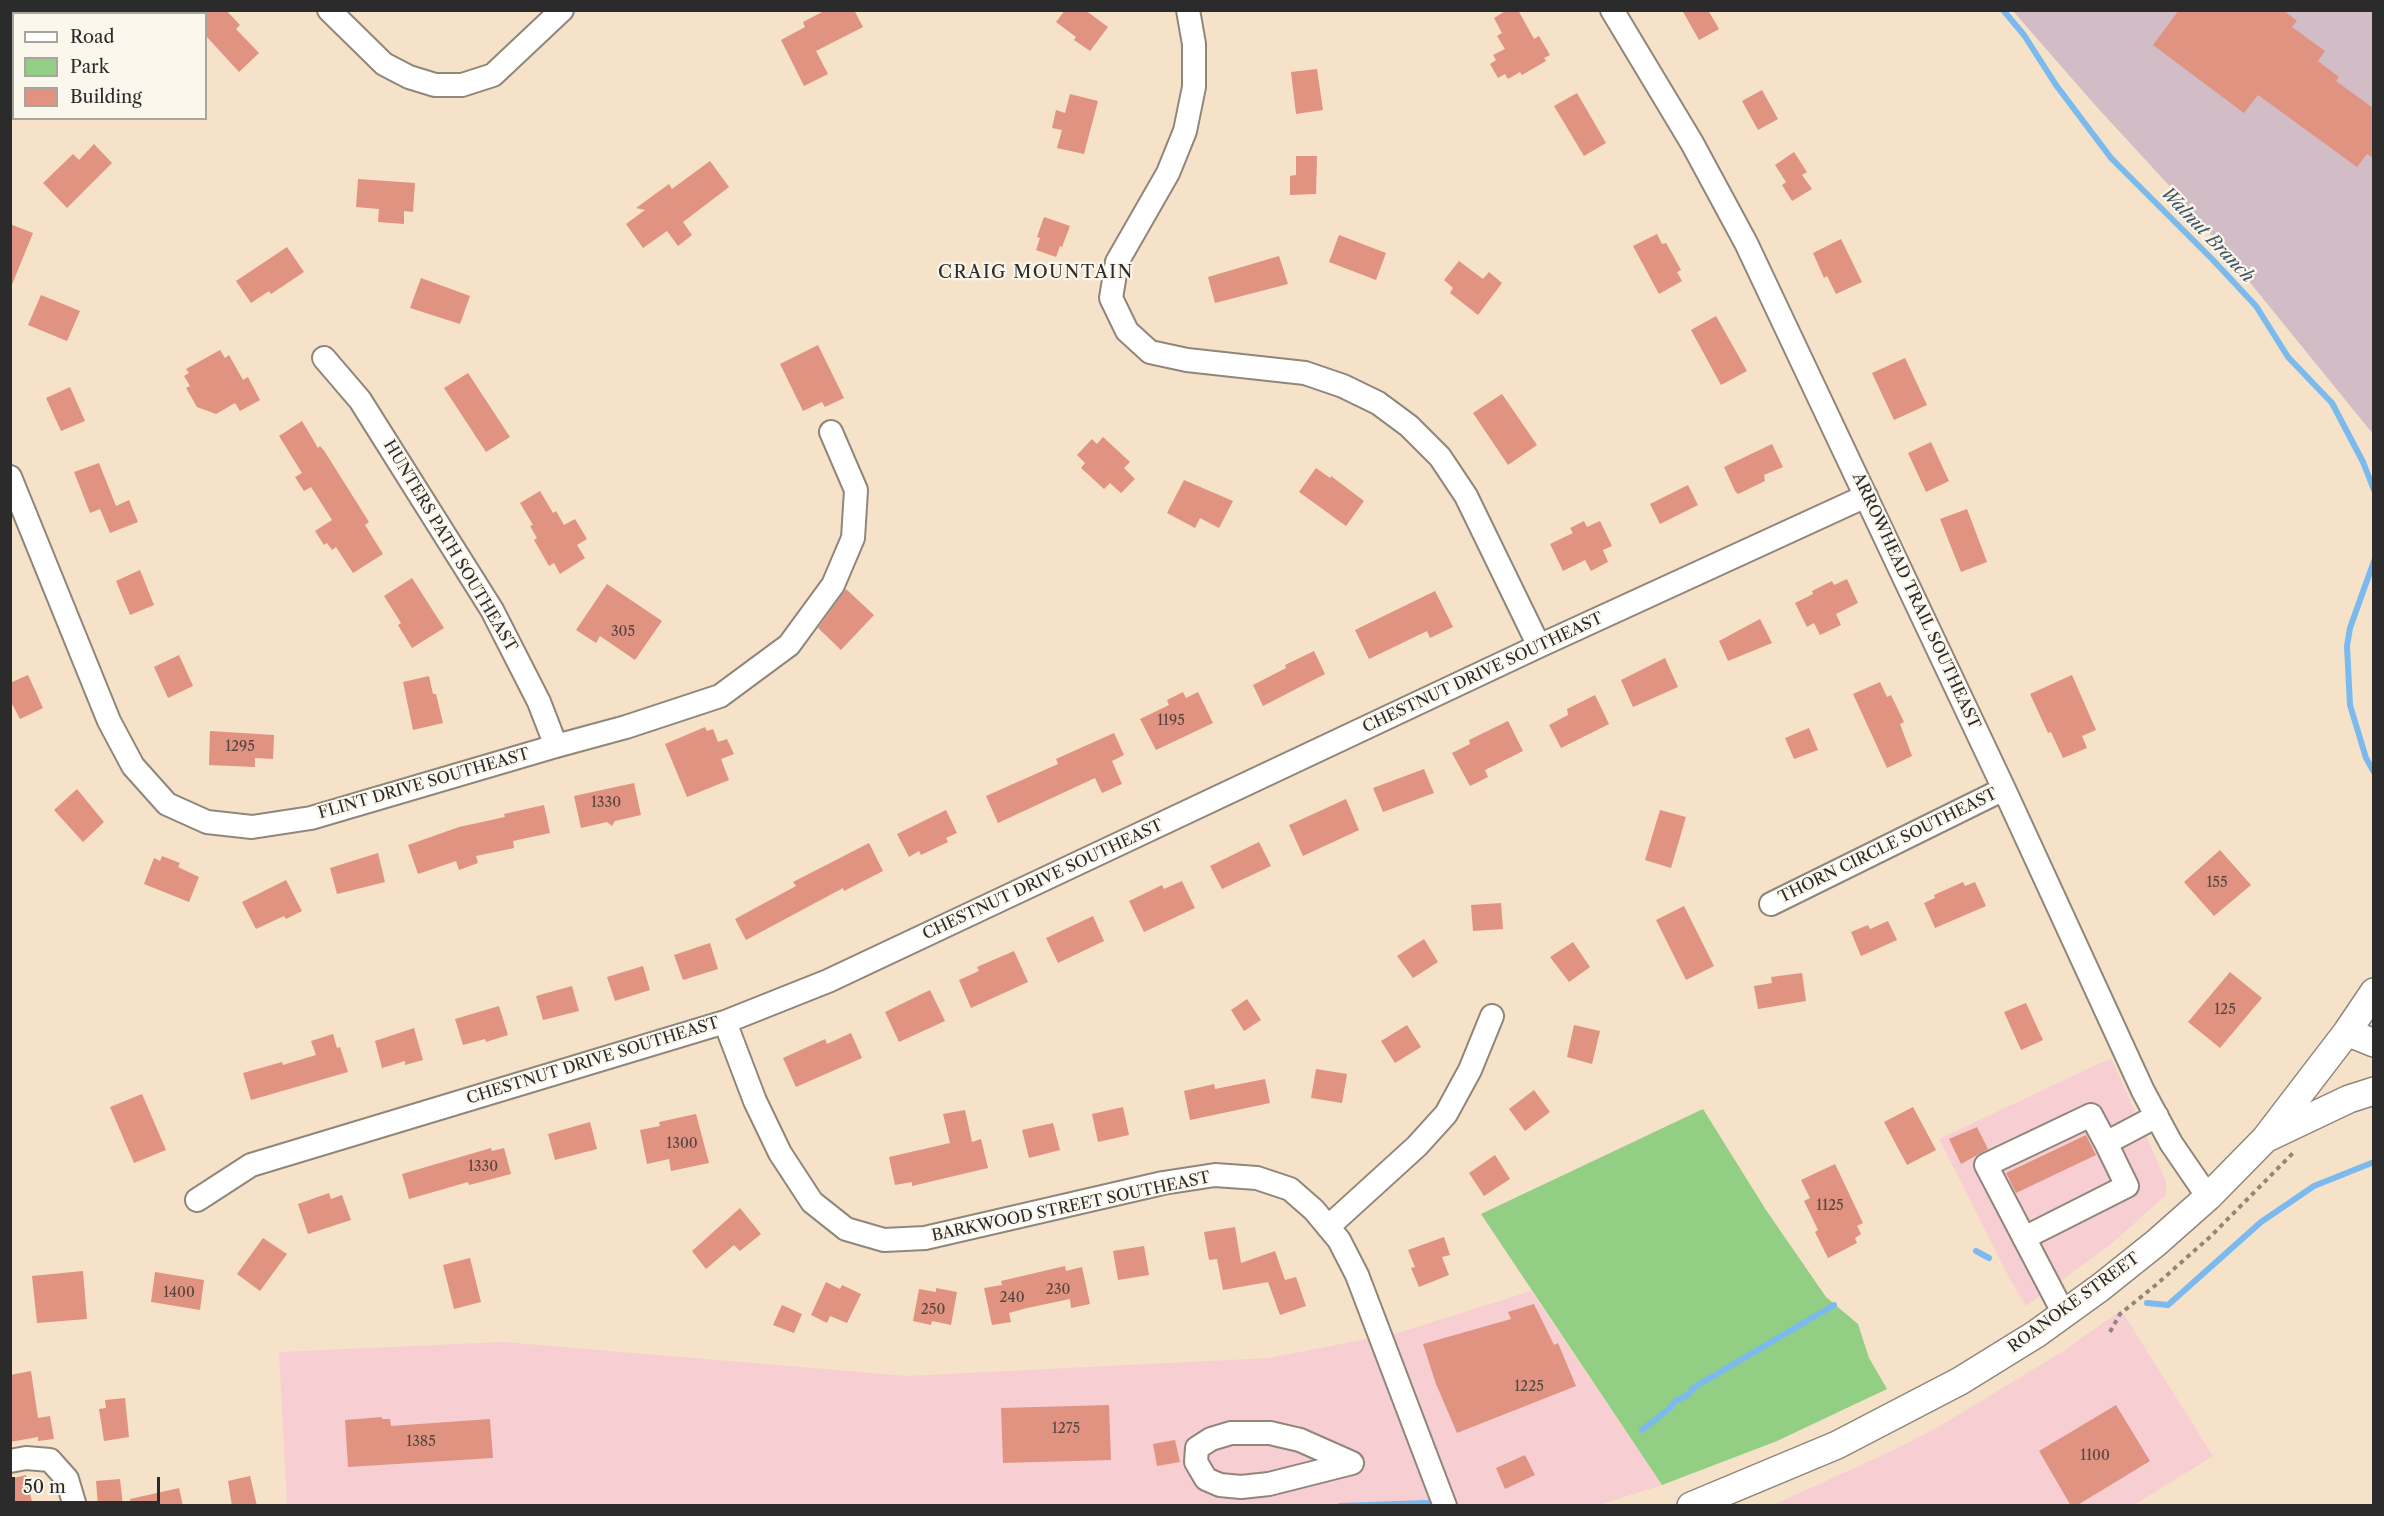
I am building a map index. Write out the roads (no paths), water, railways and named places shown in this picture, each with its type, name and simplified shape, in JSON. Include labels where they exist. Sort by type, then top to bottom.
[{"type":"main road","name":"ROANOKE STREET","points":[[1691,1506],[1837,1445],[1960,1381],[2064,1314],[2156,1243],[2208,1197],[2265,1139],[2347,1032],[2373,992]]},
{"type":"main road","points":[[2347,1032],[2373,1043]]},
{"type":"main road","points":[[2265,1139],[2349,1099],[2373,1091]]},
{"type":"street","points":[[329,10],[384,64],[409,77],[435,85],[462,85],[492,75],[562,10]]},
{"type":"street","points":[[1188,10],[1194,44],[1194,87],[1185,131],[1168,172],[1117,261],[1112,298],[1127,331],[1150,352],[1187,360],[1305,373],[1343,386],[1378,403],[1409,426],[1440,457],[1466,496],[1539,645]]},
{"type":"street","name":"ARROWHEAD TRAIL SOUTHEAST","points":[[1612,10],[1692,143],[1746,243],[2004,789],[2143,1091],[2172,1143],[2208,1197]]},
{"type":"street","name":"HUNTERS PATH SOUTHEAST","points":[[324,358],[360,400],[492,610],[539,702],[556,746]]},
{"type":"street","name":"FLINT DRIVE SOUTHEAST","points":[[10,477],[109,721],[133,766],[167,804],[207,822],[252,827],[311,818],[556,746],[626,728],[720,696],[789,645],[833,585],[853,538],[856,490],[831,432]]},
{"type":"street","name":"CHESTNUT DRIVE SOUTHEAST","points":[[197,1200],[251,1165],[725,1022],[828,981],[1539,645],[1866,496]]},
{"type":"street","name":"THORN CIRCLE SOUTHEAST","points":[[1771,904],[2004,789]]},
{"type":"street","points":[[1328,1227],[1417,1146],[1446,1114],[1470,1070],[1492,1016]]},
{"type":"street","name":"BARKWOOD STREET SOUTHEAST","points":[[725,1022],[755,1101],[780,1153],[812,1202],[846,1229],[884,1240],[925,1238],[1163,1183],[1215,1175],[1257,1178],[1290,1189],[1314,1210],[1339,1240],[1357,1275],[1445,1506]]},
{"type":"street","points":[[2024,1238],[2127,1186],[2091,1115],[1986,1165],[2024,1238],[2064,1314]]},
{"type":"street","points":[[2106,1143],[2157,1116]]},
{"type":"street","points":[[1270,1433],[1300,1440],[1352,1463],[1269,1484],[1241,1487],[1220,1485],[1206,1479],[1196,1462],[1197,1448],[1211,1439],[1231,1434],[1270,1433]]},
{"type":"street","points":[[10,1461],[26,1458],[50,1460],[67,1479],[75,1506]]},
{"type":"waterway","name":"Walnut Branch","points":[[2003,10],[2024,35],[2056,85],[2111,158],[2256,306],[2288,357],[2332,403],[2363,462],[2374,490]]},
{"type":"waterway","name":"Walnut Branch","points":[[2374,561],[2350,628],[2347,646],[2350,705],[2366,758],[2374,772]]},
{"type":"waterway","points":[[2147,1303],[2168,1305],[2261,1222],[2314,1186],[2374,1162]]},
{"type":"waterway","points":[[1976,1251],[1989,1258]]},
{"type":"waterway","points":[[1642,1430],[1670,1408],[1675,1401],[1688,1395],[1693,1388],[1834,1305]]},
{"type":"waterway","points":[[1340,1506],[1427,1503]]},
{"type":"district","name":"CRAIG MOUNTAIN","points":[[1036,273]]}]
